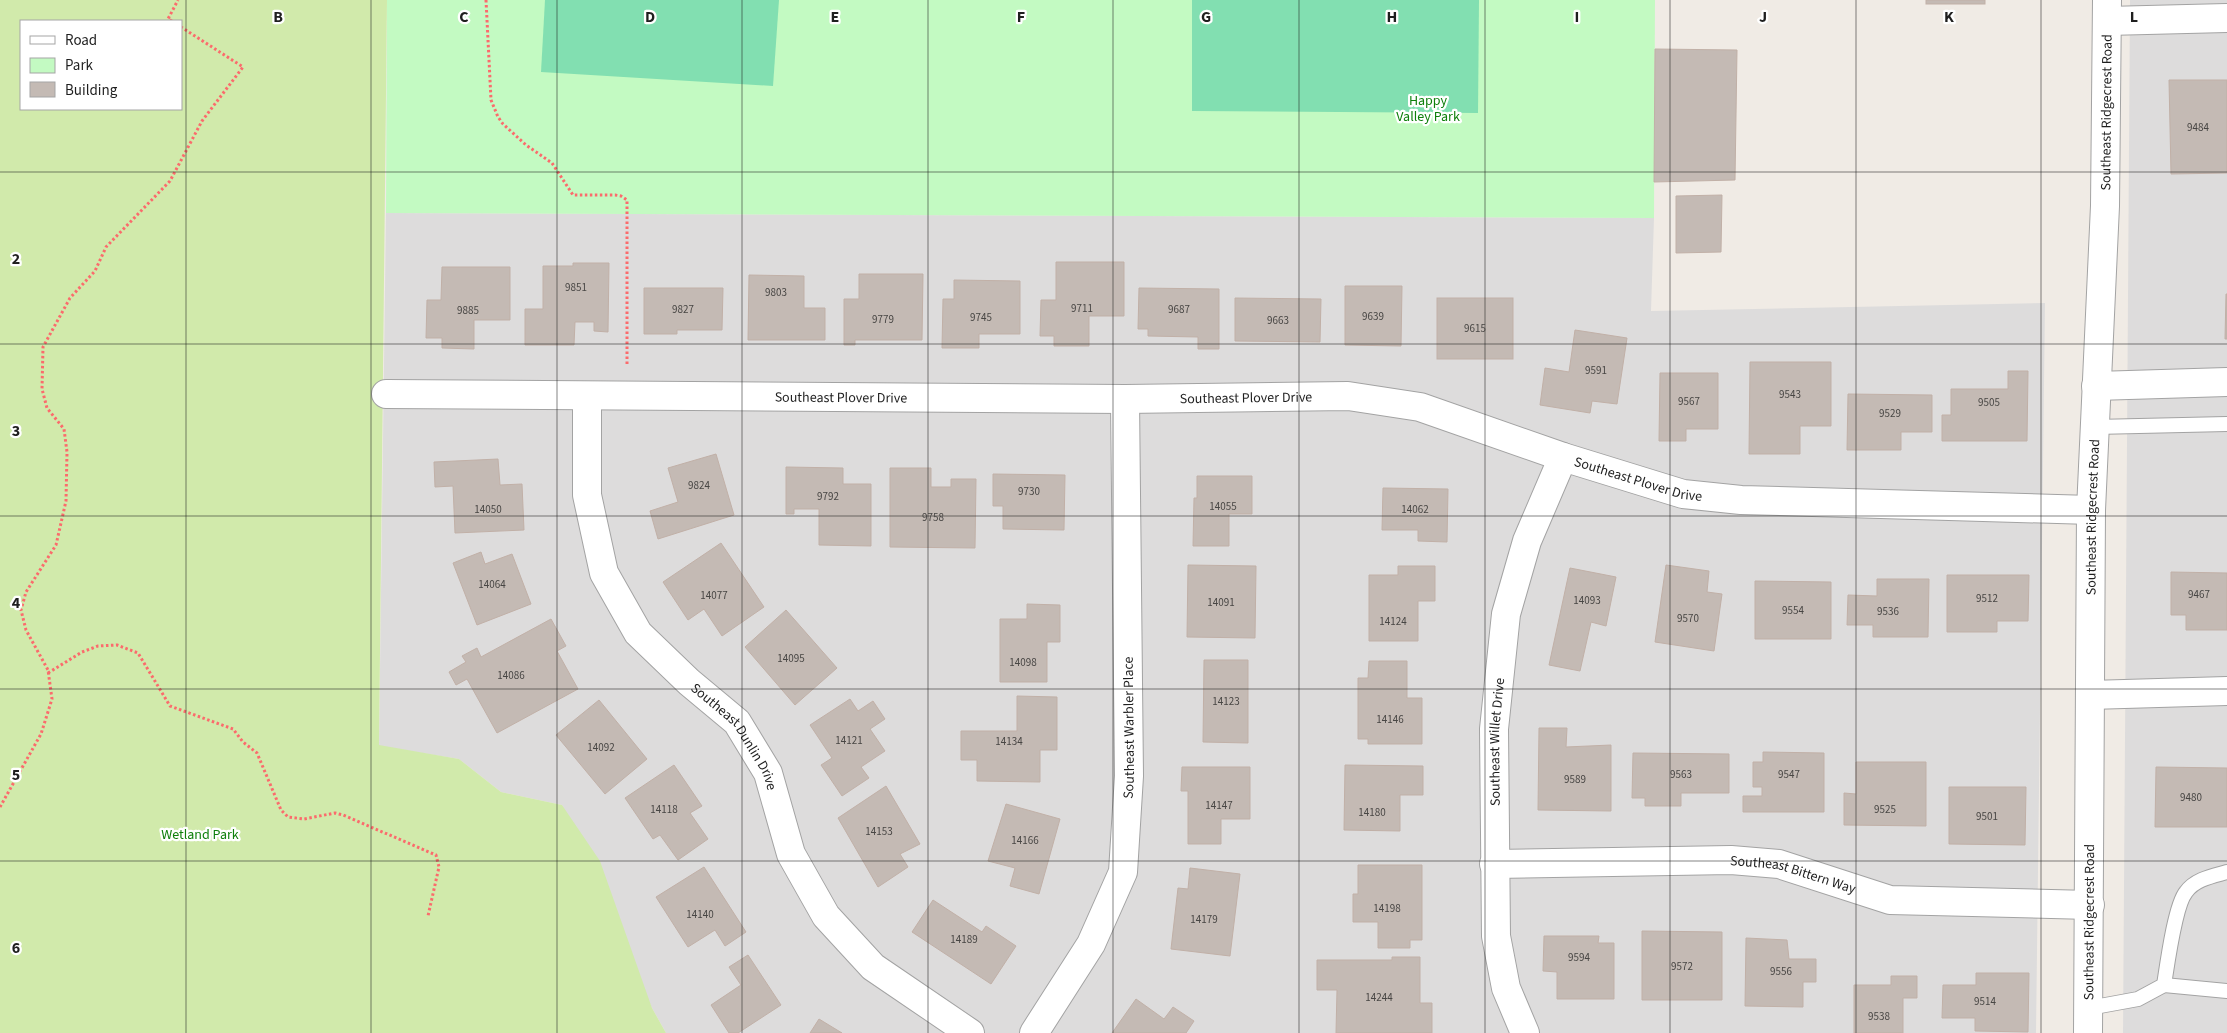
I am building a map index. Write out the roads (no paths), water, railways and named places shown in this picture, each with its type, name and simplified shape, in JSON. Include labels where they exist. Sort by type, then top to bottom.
[{"type":"street","points":[[2107,10],[2227,18]]},
{"type":"street","name":"Southeast Ridgecrest Road","points":[[2089,1020],[2092,510],[2105,206],[2107,10]]},
{"type":"street","points":[[2096,386],[2227,382]]},
{"type":"street","name":"Southeast Plover Drive","points":[[386,394],[1125,400],[1348,396],[1420,407],[1563,458],[1683,494],[1741,500],[2092,510]]},
{"type":"street","name":"Southeast Dunlin Drive","points":[[587,396],[588,495],[604,573],[638,634],[689,682],[737,722],[768,773],[791,854],[826,916],[873,967],[970,1033]]},
{"type":"street","name":"Southeast Warbler Place","points":[[1034,1033],[1091,944],[1123,872],[1129,776],[1125,400]]},
{"type":"street","name":"Southeast Willet Drive","points":[[1525,1033],[1506,988],[1496,936],[1494,729],[1506,614],[1527,541],[1563,458]]},
{"type":"street","points":[[2090,695],[2227,691]]},
{"type":"street","name":"Southeast Bittern Way","points":[[1494,864],[1731,860],[1779,864],[1890,900],[2090,905]]},
{"type":"lane","points":[[2095,427],[2227,424]]},
{"type":"lane","points":[[2164,985],[2177,918],[2186,892],[2203,879],[2227,872]]},
{"type":"lane","points":[[2089,1020],[2138,999],[2164,985],[2227,991]]},
{"type":"park label","name":"Happy Valley Park","points":[[1428,108]]},
{"type":"park label","name":"Wetland Park","points":[[200,834]]}]
